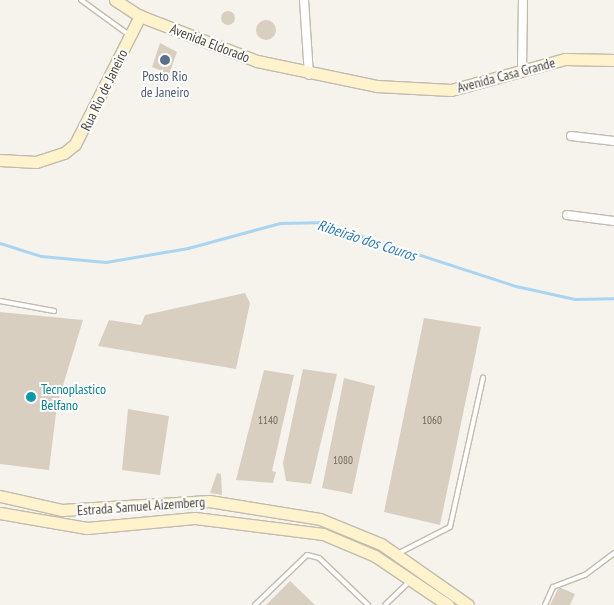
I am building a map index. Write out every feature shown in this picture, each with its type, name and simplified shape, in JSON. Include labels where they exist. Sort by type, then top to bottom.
[{"type":"main road","name":"Avenida Eldorado","points":[[115,0],[140,16],[213,46],[309,76]]},
{"type":"main road","name":"Rua Rio de Janeiro","points":[[0,160],[36,162],[64,153],[75,144],[140,16]]},
{"type":"main road","name":"Avenida Casa Grande","points":[[309,76],[434,91],[463,88],[577,56],[614,60]]},
{"type":"main road","name":"Estrada Samuel Aizemberg","points":[[0,496],[70,511],[209,501],[342,525],[396,554],[468,605]]},
{"type":"main road","name":"Estrada Samuel Aizemberg","points":[[0,513],[88,528],[195,518],[292,529],[342,540],[412,580],[448,605]]},
{"type":"street","points":[[304,0],[309,76]]},
{"type":"street","points":[[522,70],[524,0]]},
{"type":"street","points":[[571,136],[614,141]]},
{"type":"street","points":[[567,215],[614,222]]},
{"type":"lane","points":[[81,0],[131,36]]},
{"type":"lane","points":[[0,301],[54,311]]},
{"type":"lane","points":[[396,554],[450,527],[483,378]]},
{"type":"lane","points":[[544,605],[560,581],[585,576],[614,553]]},
{"type":"lane","points":[[255,605],[307,555],[319,558],[368,605]]},
{"type":"lane","points":[[385,605],[412,580]]},
{"type":"building","points":[[225,11],[231,11],[235,18],[231,25],[225,25],[221,21],[221,15]]},
{"type":"building","points":[[266,20],[273,23],[276,30],[273,37],[266,40],[259,37],[256,30],[259,23]]},
{"type":"building","name":"Posto Rio de Janeiro","points":[[160,43],[177,52],[169,74],[152,67]]},
{"type":"building","points":[[245,293],[250,303],[236,369],[98,346],[109,320],[141,325],[145,315]]},
{"type":"building","name":"Tecnoplastico Belfano","points":[[0,312],[83,320],[57,405],[49,470],[0,464]]},
{"type":"building","points":[[424,318],[481,327],[440,525],[384,512]]},
{"type":"building","points":[[303,369],[337,374],[311,484],[286,481],[283,463]]},
{"type":"building","points":[[264,370],[294,375],[272,471],[276,472],[273,483],[236,480]]},
{"type":"building","points":[[344,378],[375,386],[352,494],[322,488]]},
{"type":"building","points":[[128,409],[169,416],[160,475],[122,470]]},
{"type":"building","points":[[217,473],[221,474],[222,495],[210,493]]},
{"type":"building","points":[[290,581],[315,605],[266,605]]},
{"type":"building","points":[[559,587],[575,594],[570,605],[550,605]]},
{"type":"waterway","name":"Ribeirão dos Couros","points":[[0,243],[41,256],[106,262],[188,248],[280,223],[319,222],[516,286],[575,299],[614,298]]},
{"type":"place","name":"Posto Rio de Janeiro","points":[[165,60]]},
{"type":"place","name":"Tecnoplastico Belfano","points":[[31,397]]}]
